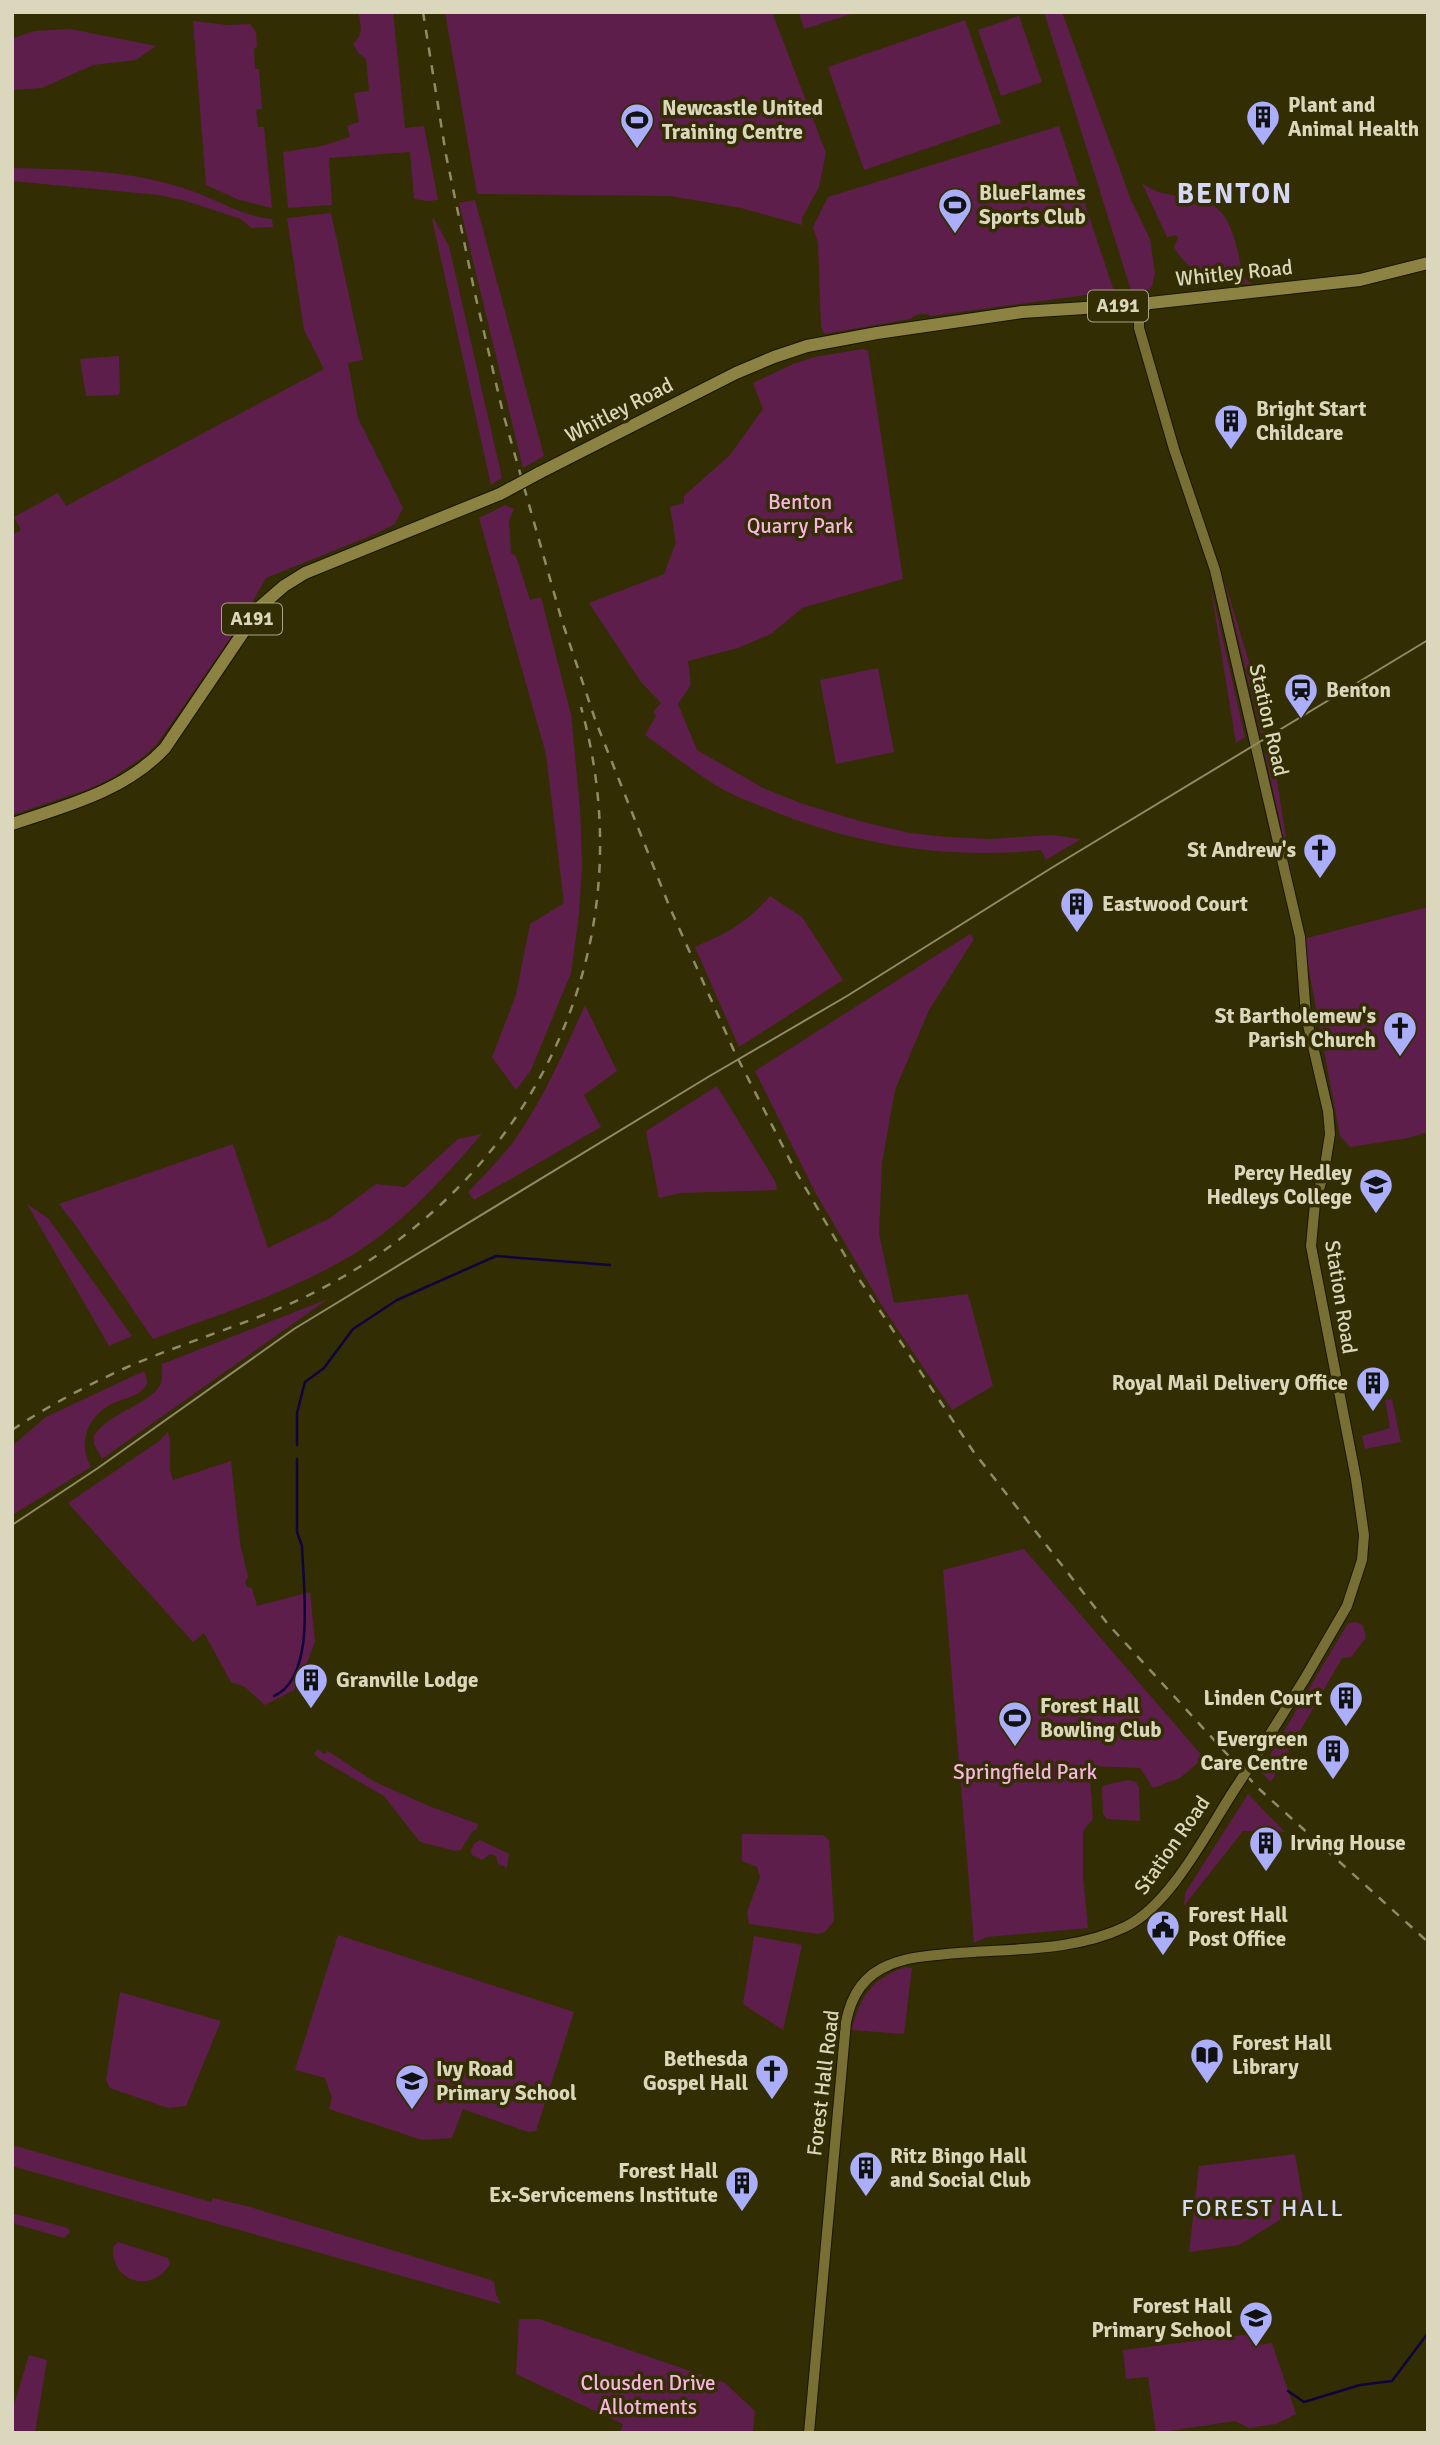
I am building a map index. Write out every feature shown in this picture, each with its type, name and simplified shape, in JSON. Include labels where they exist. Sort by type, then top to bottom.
[{"type":"main road","name":"Whitley Road","points":[[12,824],[99,794],[148,765],[165,748],[261,606],[284,586],[305,573],[500,494],[736,373],[795,350],[877,333],[999,315],[1148,303],[1360,280],[1428,263]]},
{"type":"main road","name":"Station Road","points":[[1136,1921],[1166,1892],[1304,1680],[1347,1606],[1362,1560],[1364,1535],[1356,1479],[1311,1246],[1315,1203],[1324,1172],[1330,1134],[1328,1111],[1306,1016],[1300,937],[1215,570],[1174,449],[1139,328],[1139,318],[1148,303]]},
{"type":"main road","name":"Forest Hall Road","points":[[808,2433],[846,2022],[858,1990],[876,1972],[906,1959],[1077,1943],[1119,1930],[1136,1921]]},
{"type":"green space","points":[[359,12],[393,12],[405,128],[424,126],[438,200],[414,199],[410,152],[329,158],[332,205],[288,208],[283,152],[322,146],[350,137],[347,126],[359,122],[354,93],[369,91],[366,58],[359,54],[353,44],[361,32]]},
{"type":"green space","name":"Newcastle United Training Centre","points":[[445,12],[772,12],[826,153],[819,187],[802,218],[802,225],[741,208],[670,196],[477,194]]},
{"type":"green space","points":[[799,12],[857,12],[804,29]]},
{"type":"green space","points":[[1044,12],[1062,12],[1131,200],[1150,239],[1155,273],[1152,286],[1142,296],[1133,297]]},
{"type":"green space","points":[[1019,16],[1042,82],[1001,96],[978,30]]},
{"type":"green space","points":[[965,20],[1001,123],[864,170],[828,67]]},
{"type":"green space","points":[[193,21],[227,25],[250,24],[256,32],[255,69],[259,69],[262,109],[256,110],[258,127],[264,127],[272,208],[239,200],[206,185]]},
{"type":"green space","points":[[70,29],[156,46],[136,60],[93,65],[42,88],[12,90],[12,39],[34,31]]},
{"type":"green space","name":"BlueFlames Sports Club","points":[[1059,126],[1114,291],[931,316],[920,314],[910,319],[824,334],[821,327],[818,243],[813,227],[828,197]]},
{"type":"green space","points":[[12,168],[97,172],[159,181],[248,214],[272,219],[273,227],[251,228],[241,219],[159,195],[12,181]]},
{"type":"green space","points":[[1142,183],[1158,192],[1203,200],[1214,206],[1229,224],[1243,274],[1253,284],[1218,281],[1189,266],[1174,247],[1178,238],[1176,235],[1167,237]]},
{"type":"green space","points":[[475,200],[544,456],[523,468],[459,203]]},
{"type":"green space","points":[[331,213],[363,360],[348,363],[358,418],[403,508],[395,524],[266,578],[240,624],[156,745],[112,778],[89,789],[12,815],[12,535],[21,530],[14,517],[58,493],[66,506],[324,369],[304,330],[287,218]]},
{"type":"green space","points":[[432,219],[449,246],[502,478],[491,485]]},
{"type":"green space","name":"Benton Quarry Park","points":[[863,349],[868,351],[903,579],[802,608],[771,634],[738,648],[688,661],[691,685],[678,704],[697,750],[765,789],[803,804],[910,833],[989,839],[1052,835],[1081,839],[1046,860],[1041,850],[1006,853],[936,851],[868,840],[801,822],[724,790],[645,735],[656,716],[653,712],[661,703],[641,682],[589,603],[664,574],[676,542],[670,507],[684,503],[684,496],[730,455],[763,409],[753,383],[814,357]]},
{"type":"green space","points":[[119,356],[118,395],[86,396],[80,359]]},
{"type":"green space","points":[[505,505],[514,509],[509,521],[511,553],[516,556],[530,600],[541,597],[571,714],[580,808],[582,865],[571,973],[531,1070],[516,1090],[492,1057],[516,995],[530,924],[564,903],[546,754],[479,518]]},
{"type":"green space","points":[[1223,576],[1269,728],[1261,734]]},
{"type":"green space","points":[[1210,583],[1245,737],[1236,743]]},
{"type":"green space","points":[[878,668],[894,752],[836,764],[820,680]]},
{"type":"green space","points":[[1272,749],[1293,882],[1265,754]]},
{"type":"green space","points":[[770,896],[802,917],[843,980],[739,1047],[695,947],[736,926]]},
{"type":"green space","points":[[1428,907],[1428,1132],[1408,1138],[1350,1147],[1340,1136],[1303,939]]},
{"type":"green space","points":[[970,934],[974,939],[929,1010],[895,1090],[882,1163],[879,1234],[894,1303],[968,1294],[993,1386],[952,1410],[882,1306],[815,1192],[755,1071]]},
{"type":"green space","points":[[585,1005],[617,1071],[584,1095],[601,1127],[474,1200],[468,1192],[518,1135],[537,1104]]},
{"type":"green space","points":[[717,1086],[775,1181],[777,1190],[680,1193],[659,1198],[646,1131]]},
{"type":"green space","points":[[482,1134],[417,1204],[360,1250],[318,1274],[272,1295],[153,1339],[59,1204],[233,1144],[268,1248],[330,1218],[376,1184],[405,1187],[458,1139]]},
{"type":"green space","points":[[27,1204],[48,1218],[132,1336],[109,1346]]},
{"type":"green space","points":[[328,1299],[102,1459],[94,1444],[94,1435],[110,1420],[156,1391],[162,1380],[162,1364]]},
{"type":"green space","points":[[144,1371],[147,1383],[142,1390],[102,1410],[90,1424],[85,1449],[91,1467],[12,1515],[12,1446],[46,1417]]},
{"type":"green space","points":[[1392,1399],[1401,1442],[1365,1449],[1362,1436],[1390,1428],[1385,1400]]},
{"type":"green space","points":[[168,1432],[173,1480],[231,1461],[240,1543],[248,1577],[245,1582],[247,1587],[252,1588],[257,1606],[310,1592],[315,1641],[302,1677],[294,1690],[265,1705],[245,1687],[231,1682],[204,1633],[193,1642],[68,1503],[158,1442]]},
{"type":"green space","name":"Springfield Park","points":[[1024,1549],[1204,1758],[1180,1778],[1153,1788],[1140,1768],[1089,1766],[1093,1819],[1083,1831],[1083,1877],[1088,1928],[987,1937],[974,1943],[943,1570]]},
{"type":"green space","points":[[1348,1623],[1363,1625],[1366,1638],[1351,1657],[1342,1658],[1271,1782],[1260,1772]]},
{"type":"green space","points":[[318,1749],[324,1754],[328,1751],[373,1781],[478,1824],[477,1829],[472,1832],[461,1850],[420,1842],[384,1796],[320,1759],[314,1754]]},
{"type":"green space","points":[[1128,1780],[1136,1782],[1139,1787],[1140,1821],[1107,1819],[1103,1814],[1102,1788]]},
{"type":"green space","points":[[1248,1794],[1285,1832],[1243,1831],[1184,1906],[1185,1893]]},
{"type":"green space","points":[[742,1834],[823,1835],[829,1840],[834,1921],[825,1932],[818,1934],[749,1924],[747,1912],[760,1877],[757,1867],[742,1861]]},
{"type":"green space","points":[[480,1840],[509,1854],[507,1868],[498,1864],[496,1856],[490,1854],[482,1860],[472,1855],[474,1844]]},
{"type":"green space","points":[[338,1935],[574,2012],[536,2131],[528,2132],[463,2109],[452,2138],[422,2140],[329,2109],[332,2098],[325,2078],[295,2070]]},
{"type":"green space","points":[[754,1936],[802,1945],[783,2030],[743,2004]]},
{"type":"green space","points":[[905,1967],[912,1968],[904,2034],[851,2030],[863,1998],[875,1984]]},
{"type":"green space","points":[[120,1992],[221,2021],[186,2106],[168,2108],[110,2088],[106,2080]]},
{"type":"green space","points":[[12,2145],[211,2202],[213,2198],[250,2207],[494,2281],[501,2304],[12,2166]]},
{"type":"green space","points":[[1295,2154],[1304,2205],[1239,2245],[1189,2252],[1199,2166]]},
{"type":"green space","points":[[16,2214],[68,2228],[70,2232],[64,2238],[15,2224],[12,2216]]},
{"type":"green space","points":[[118,2242],[168,2258],[170,2264],[153,2279],[134,2280],[125,2276],[114,2259],[113,2247]]},
{"type":"green space","name":"Clousden Drive Allotments","points":[[519,2319],[539,2319],[725,2383],[755,2411],[753,2433],[620,2433],[623,2424],[516,2374]]},
{"type":"green space","points":[[1251,2334],[1252,2346],[1272,2343],[1296,2414],[1276,2424],[1249,2428],[1235,2421],[1156,2433],[1148,2377],[1126,2379],[1123,2350]]},
{"type":"green space","points":[[29,2355],[47,2360],[35,2433],[12,2433],[12,2411]]},
{"type":"waterway","points":[[297,1445],[297,1413],[305,1382],[324,1368],[353,1329],[397,1300],[496,1256],[610,1265]]},
{"type":"waterway","points":[[274,1696],[288,1686],[297,1670],[305,1628],[302,1546],[297,1532],[297,1459]]},
{"type":"waterway","points":[[1288,2391],[1304,2402],[1360,2385],[1392,2381],[1428,2333]]},
{"type":"tram line","points":[[12,1525],[98,1468],[294,1329],[708,1077],[847,996],[1053,867],[1428,640]]},
{"type":"railway","points":[[423,12],[446,155],[475,294],[503,413],[562,621],[596,722],[670,908],[735,1053],[795,1170],[857,1276],[973,1451],[1107,1623],[1258,1788],[1428,1942]]},
{"type":"railway","points":[[12,1430],[66,1397],[123,1369],[315,1292],[392,1245],[458,1187],[513,1121],[555,1048],[584,968],[598,884],[598,796],[581,707]]},
{"type":"place","name":"Plant and Animal Health","points":[[1263,147]]},
{"type":"place","name":"Newcastle United Training Centre","points":[[637,150]]},
{"type":"place","name":"BlueFlames Sports Club","points":[[955,235]]},
{"type":"place","name":"Bright Start Childcare","points":[[1231,451]]},
{"type":"place","name":"Benton","points":[[1301,720]]},
{"type":"place","name":"St Andrew's","points":[[1320,880]]},
{"type":"place","name":"Eastwood Court","points":[[1077,934]]},
{"type":"place","name":"St Bartholemew's Parish Church","points":[[1400,1058]]},
{"type":"place","name":"Percy Hedley Hedleys College","points":[[1376,1215]]},
{"type":"place","name":"Royal Mail Delivery Office","points":[[1373,1413]]},
{"type":"place","name":"Granville Lodge","points":[[311,1710]]},
{"type":"place","name":"Linden Court","points":[[1346,1728]]},
{"type":"place","name":"Forest Hall Bowling Club","points":[[1015,1748]]},
{"type":"place","name":"Evergreen Care Centre","points":[[1333,1781]]},
{"type":"place","name":"Irving House","points":[[1266,1873]]},
{"type":"place","name":"Forest Hall Post Office","points":[[1163,1957]]},
{"type":"place","name":"Forest Hall Library","points":[[1207,2085]]},
{"type":"place","name":"Bethesda Gospel Hall","points":[[772,2101]]},
{"type":"place","name":"Ivy Road Primary School","points":[[412,2111]]},
{"type":"place","name":"Ritz Bingo Hall and Social Club","points":[[866,2198]]},
{"type":"place","name":"Forest Hall Ex-Servicemens Institute","points":[[742,2213]]},
{"type":"place","name":"Forest Hall Primary School","points":[[1256,2348]]},
{"type":"district","name":"BENTON","points":[[1235,194]]},
{"type":"district","name":"FOREST HALL","points":[[1263,2208]]}]
